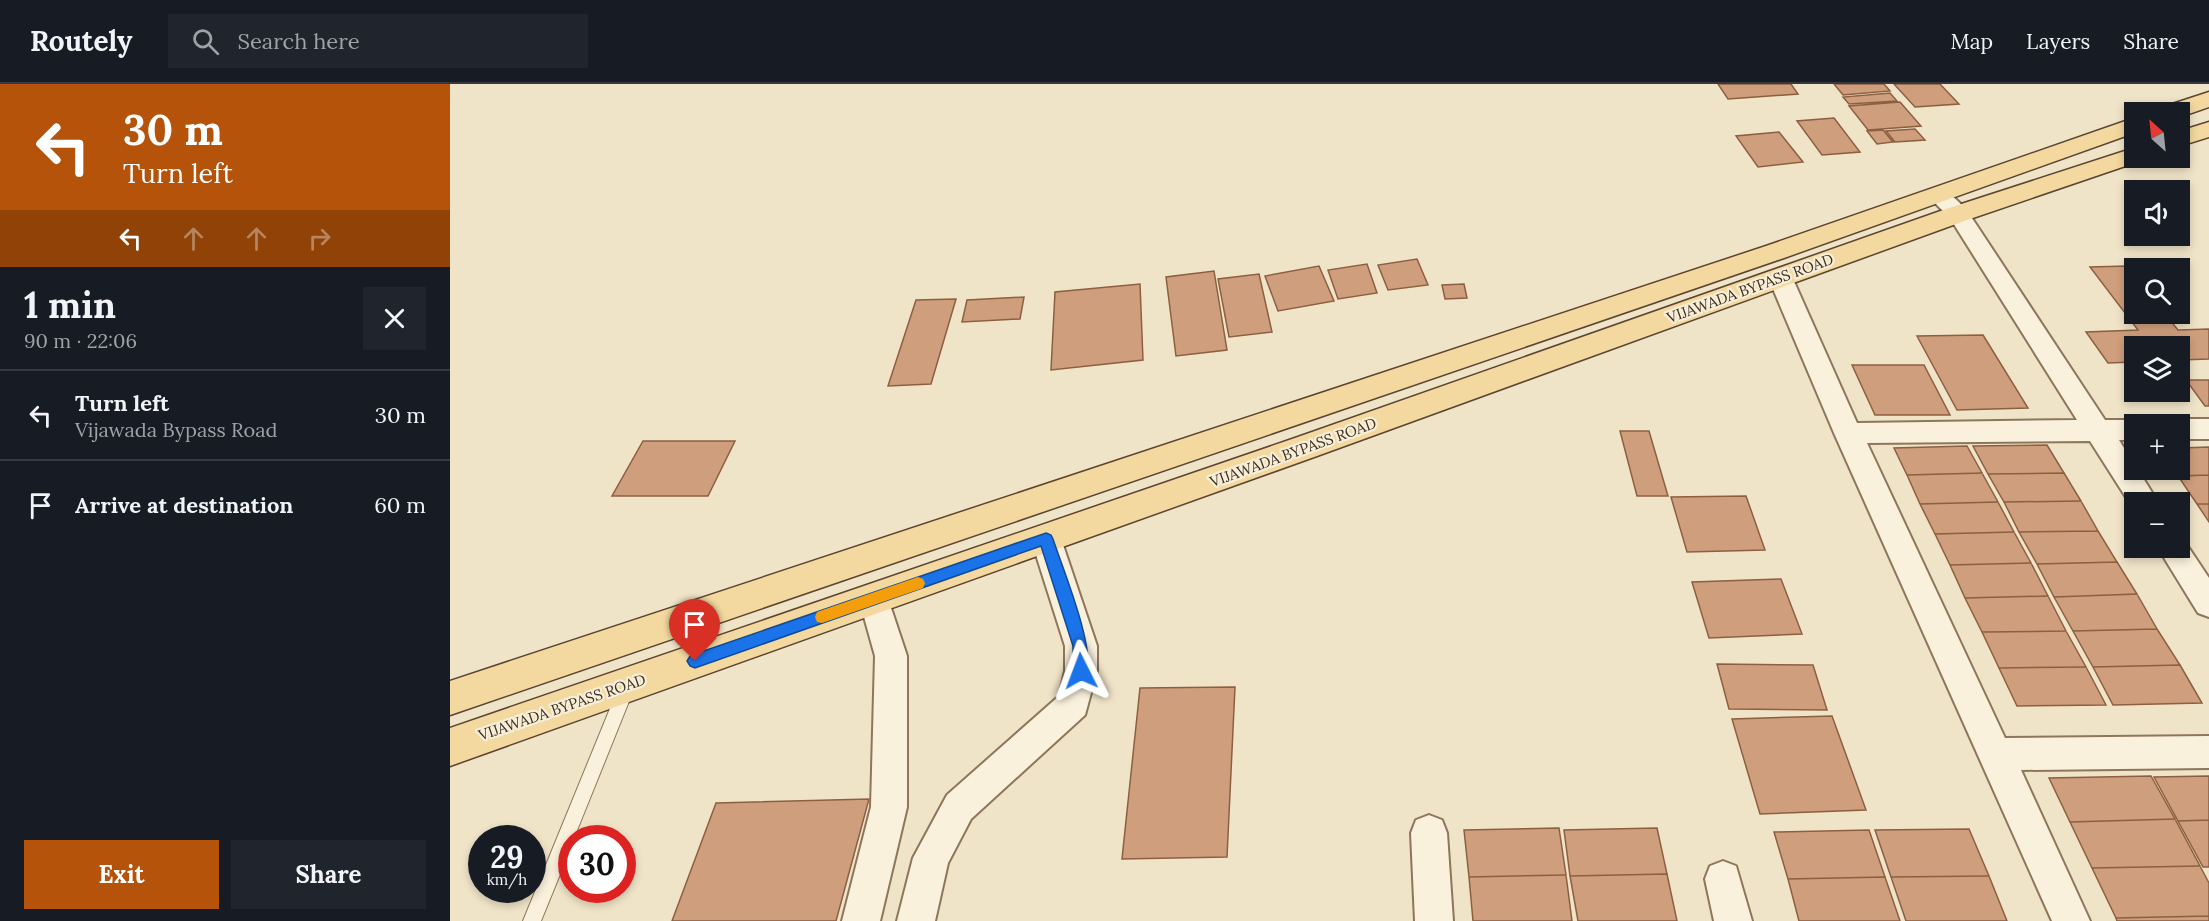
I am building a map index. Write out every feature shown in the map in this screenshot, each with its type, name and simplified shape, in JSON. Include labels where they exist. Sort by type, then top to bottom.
[{"type":"main road","points":[[2190,106],[2209,99]]},
{"type":"main road","name":"VIJAWADA BYPASS ROAD","points":[[450,747],[1046,539],[1780,278],[2124,129]]},
{"type":"main road","points":[[2190,136],[2209,129]]},
{"type":"main road","name":"VIJAWADA BYPASS ROAD","points":[[450,698],[1763,256],[2124,158]]},
{"type":"street","points":[[1948,204],[2138,492]]},
{"type":"street","points":[[1780,278],[1847,433],[1997,754],[2071,921]]},
{"type":"street","points":[[2190,429],[2209,429]]},
{"type":"street","points":[[1847,433],[2124,430]]},
{"type":"street","points":[[916,921],[931,858],[959,807],[1073,704],[1081,671],[1081,646],[1046,539]]},
{"type":"street","points":[[2179,558],[2209,604]]},
{"type":"street","points":[[861,921],[889,807],[891,656],[874,599]]},
{"type":"street","points":[[1997,754],[2209,752]]},
{"type":"street","points":[[1429,833],[1434,921]]},
{"type":"street","points":[[1723,879],[1733,921]]},
{"type":"lane","points":[[532,921],[628,685]]},
{"type":"building","points":[[1718,84],[1791,84],[1798,94],[1728,99]]},
{"type":"building","points":[[1834,84],[1884,84],[1890,91],[1843,95]]},
{"type":"building","points":[[1894,84],[1940,84],[1959,104],[1915,107]]},
{"type":"building","points":[[1890,93],[1897,101],[1849,104],[1843,97]]},
{"type":"building","points":[[1900,102],[1921,126],[1868,130],[1849,106]]},
{"type":"building","points":[[1834,118],[1860,152],[1822,155],[1797,121]]},
{"type":"building","points":[[1915,129],[1925,140],[1895,142],[1886,131]]},
{"type":"building","points":[[1883,130],[1893,142],[1877,144],[1867,131]]},
{"type":"building","points":[[1779,132],[1803,162],[1758,167],[1736,136]]},
{"type":"building","points":[[1417,259],[1428,285],[1388,290],[1378,265]]},
{"type":"building","points":[[1367,264],[1377,293],[1338,299],[1328,270]]},
{"type":"building","points":[[1319,266],[1334,301],[1278,311],[1265,276]]},
{"type":"building","points":[[2124,266],[2124,312],[2090,267]]},
{"type":"building","points":[[1214,271],[1227,350],[1176,356],[1166,277]]},
{"type":"building","points":[[1259,274],[1272,332],[1229,337],[1218,279]]},
{"type":"building","points":[[1140,284],[1143,360],[1051,370],[1055,292]]},
{"type":"building","points":[[1464,284],[1467,298],[1445,299],[1442,285]]},
{"type":"building","points":[[1024,297],[1020,319],[962,322],[967,300]]},
{"type":"building","points":[[956,299],[931,384],[888,386],[916,300]]},
{"type":"building","points":[[2133,324],[2173,324],[2178,330],[2209,329],[2209,359],[2190,360],[2190,336],[2124,336],[2124,362],[2108,363],[2086,332],[2138,330]]},
{"type":"building","points":[[1983,335],[2028,408],[1957,410],[1917,336]]},
{"type":"building","points":[[1852,365],[1924,365],[1950,415],[1875,415]]},
{"type":"building","points":[[2190,380],[2209,380],[2209,406],[2205,406],[2190,385]]},
{"type":"building","points":[[1620,431],[1649,431],[1668,496],[1637,496]]},
{"type":"building","points":[[643,441],[735,441],[708,496],[612,496]]},
{"type":"building","points":[[2047,445],[2064,473],[1988,474],[1973,446]]},
{"type":"building","points":[[1967,446],[1982,473],[1907,475],[1894,448]]},
{"type":"building","points":[[2209,447],[2209,475],[2190,476],[2190,448]]},
{"type":"building","points":[[1982,473],[1998,502],[1920,504],[1907,475]]},
{"type":"building","points":[[2064,473],[2081,501],[2004,502],[1988,474]]},
{"type":"building","points":[[2209,475],[2209,504],[2197,504],[2181,480],[2190,480],[2190,476]]},
{"type":"building","points":[[1746,496],[1765,550],[1687,552],[1671,497]]},
{"type":"building","points":[[2081,501],[2098,531],[2019,532],[2004,502]]},
{"type":"building","points":[[1998,502],[2014,532],[1935,534],[1920,504]]},
{"type":"building","points":[[2197,504],[2209,504],[2209,522]]},
{"type":"building","points":[[2098,531],[2117,562],[2037,564],[2019,532]]},
{"type":"building","points":[[2014,532],[2031,563],[1950,565],[1935,534]]},
{"type":"building","points":[[2117,562],[2137,594],[2054,597],[2037,564]]},
{"type":"building","points":[[2031,563],[2048,596],[1965,598],[1950,565]]},
{"type":"building","points":[[1781,579],[1802,634],[1709,638],[1692,582]]},
{"type":"building","points":[[2137,594],[2157,629],[2073,631],[2054,597]]},
{"type":"building","points":[[2048,596],[2066,631],[1982,632],[1965,598]]},
{"type":"building","points":[[2157,629],[2180,665],[2093,667],[2073,631]]},
{"type":"building","points":[[2066,631],[2086,667],[1999,668],[1982,632]]},
{"type":"building","points":[[1717,664],[1813,665],[1827,710],[1729,709]]},
{"type":"building","points":[[2180,665],[2202,703],[2113,705],[2093,667]]},
{"type":"building","points":[[2086,667],[2106,705],[2017,706],[1999,668]]},
{"type":"building","points":[[1235,687],[1227,857],[1122,859],[1140,688]]},
{"type":"building","points":[[1832,716],[1866,810],[1760,814],[1732,719]]},
{"type":"building","points":[[2151,776],[2175,819],[2070,822],[2049,778]]},
{"type":"building","points":[[2209,776],[2209,820],[2178,821],[2154,777]]},
{"type":"building","points":[[869,799],[836,921],[672,921],[716,803]]},
{"type":"building","points":[[2175,819],[2200,866],[2092,868],[2070,822]]},
{"type":"building","points":[[2209,820],[2209,867],[2203,867],[2178,821]]},
{"type":"building","points":[[1559,828],[1566,875],[1469,877],[1464,830]]},
{"type":"building","points":[[1657,828],[1667,874],[1570,876],[1564,830]]},
{"type":"building","points":[[1969,829],[1989,876],[1891,877],[1875,830]]},
{"type":"building","points":[[1869,830],[1885,877],[1788,879],[1774,832]]},
{"type":"building","points":[[2200,866],[2209,883],[2209,916],[2116,918],[2092,868]]},
{"type":"building","points":[[1667,874],[1677,921],[1578,921],[1570,876]]},
{"type":"building","points":[[1566,875],[1572,921],[1473,921],[1469,877]]},
{"type":"building","points":[[1989,876],[2007,921],[1906,921],[1891,877]]},
{"type":"building","points":[[1885,877],[1900,921],[1799,921],[1788,879]]},
{"type":"building","points":[[2209,916],[2209,921],[2117,921],[2116,918]]},
{"type":"slow traffic","points":[[822,617],[918,583]]},
{"type":"route","points":[[695,661],[1046,539],[1081,646],[1081,671]]}]
